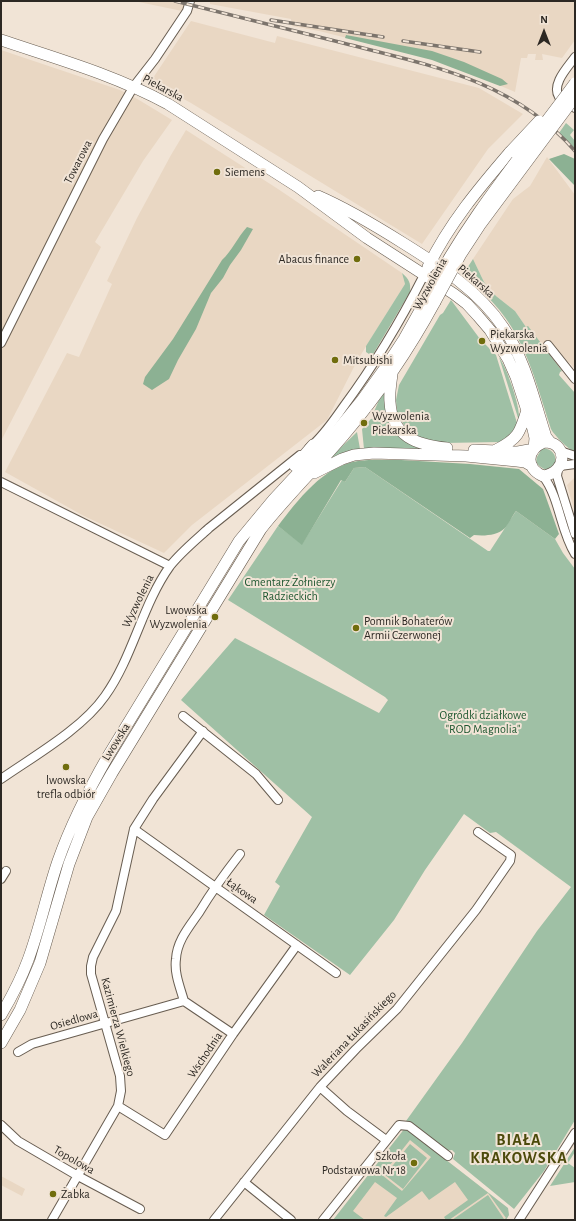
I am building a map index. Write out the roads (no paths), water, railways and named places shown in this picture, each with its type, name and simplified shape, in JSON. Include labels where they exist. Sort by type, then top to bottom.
[{"type":"main road","name":"Piekarska","points":[[1,40],[106,75],[134,86],[168,104],[298,187],[368,238],[454,294],[467,304],[490,330],[510,364],[534,429],[534,449]]},
{"type":"main road","name":"Wyzwolenia","points":[[304,480],[352,426],[392,373],[431,300],[446,261],[472,220],[575,83]]},
{"type":"main road","name":"Wyzwolenia","points":[[312,458],[350,416],[382,374],[477,230],[575,97]]},
{"type":"main road","points":[[424,275],[447,234],[468,203],[510,152],[537,123],[553,112]]},
{"type":"main road","name":"Piekarska","points":[[298,187],[330,201],[377,227],[431,261],[480,299],[504,327],[519,358],[546,437],[550,442]]},
{"type":"main road","points":[[392,373],[390,400],[391,412],[399,429],[406,436],[415,441],[426,446],[495,451],[518,452],[534,449]]},
{"type":"main road","points":[[495,451],[509,444],[519,434],[527,410]]},
{"type":"main road","points":[[550,442],[556,445],[562,458],[559,468],[549,475],[543,476],[535,471],[532,466],[530,454],[539,445],[550,442]]},
{"type":"main road","points":[[255,521],[260,506],[313,445]]},
{"type":"main road","points":[[304,480],[342,459],[359,454],[374,453],[473,456],[525,462],[532,466]]},
{"type":"main road","name":"Lwowska","points":[[1,1015],[28,960],[58,860],[89,790],[239,541],[312,458]]},
{"type":"main road","name":"Lwowska","points":[[1,1043],[30,987],[40,962],[60,893],[78,840],[98,796],[254,541],[272,514],[304,480]]},
{"type":"street","name":"Towarowa","points":[[1,343],[103,140],[134,86],[174,31],[187,10],[190,1]]},
{"type":"street","points":[[575,57],[561,76],[557,90],[560,98],[575,108]]},
{"type":"street","name":"Wyzwolenia","points":[[1,779],[76,727],[104,698],[117,680],[156,592],[170,566],[194,540],[313,445],[332,422],[376,362],[398,325],[424,275]]},
{"type":"street","points":[[548,345],[575,379]]},
{"type":"street","points":[[560,451],[575,456]]},
{"type":"street","points":[[575,464],[559,468],[557,476],[575,534]]},
{"type":"street","points":[[543,476],[548,483],[570,546],[575,554]]},
{"type":"street","points":[[1,482],[170,566]]},
{"type":"street","points":[[183,716],[256,774],[278,800]]},
{"type":"street","name":"Kazimierza Wielkiego","points":[[52,1220],[118,1106],[121,1091],[120,1076],[92,978],[91,966],[93,957],[113,920],[116,911],[134,829],[153,799],[203,731]]},
{"type":"street","name":"Łąkowa","points":[[134,829],[336,973]]},
{"type":"street","name":"Waleriana Łukasińskiego","points":[[214,1220],[320,1087],[397,1009],[476,910],[510,861],[511,858],[509,853],[478,832]]},
{"type":"street","points":[[233,1034],[184,1001],[176,971],[176,958],[184,934],[215,887],[240,854]]},
{"type":"street","points":[[1,879],[6,871]]},
{"type":"street","name":"Wschodnia","points":[[118,1106],[165,1135],[233,1034],[297,945]]},
{"type":"street","name":"Osiedlowa","points":[[18,1052],[32,1044],[184,1001]]},
{"type":"street","points":[[320,1087],[347,1111],[386,1140]]},
{"type":"street","points":[[323,1220],[399,1125],[405,1124],[409,1126],[448,1156]]},
{"type":"street","name":"Topolowa","points":[[1,1125],[18,1142],[140,1209]]},
{"type":"street","points":[[519,1220],[575,1133]]},
{"type":"street","points":[[244,1182],[291,1220]]},
{"type":"railway","points":[[175,1],[407,59],[468,79],[497,91],[525,107],[551,127],[575,151]]},
{"type":"railway","points":[[271,20],[383,37]]},
{"type":"railway","points":[[403,41],[480,52]]},
{"type":"place","name":"Siemens","points":[[217,172]]},
{"type":"place","name":"Abacus finance","points":[[357,259]]},
{"type":"place","name":"Piekarska Wyzwolenia","points":[[482,341]]},
{"type":"place","name":"Mitsubishi","points":[[335,360]]},
{"type":"place","name":"Wyzwolenia Piekarska","points":[[364,423]]},
{"type":"place","name":"Lwowska Wyzwolenia","points":[[215,617]]},
{"type":"place","name":"Pomnik Bohaterów Armii Czerwonej","points":[[356,628]]},
{"type":"place","name":"lwowska trefla odbiór","points":[[66,767]]},
{"type":"place","name":"Szkoła Podstawowa Nr 18","points":[[414,1163]]},
{"type":"place","name":"Żabka","points":[[53,1194]]},
{"type":"district","name":"BIAŁA KRAKOWSKA","points":[[519,1149]]},
{"type":"park label","name":"Cmentarz Żołnierzy Radzieckich","points":[[290,589]]},
{"type":"park label","name":"Ogródki działkowe \"ROD Magnolia\"","points":[[483,722]]}]
